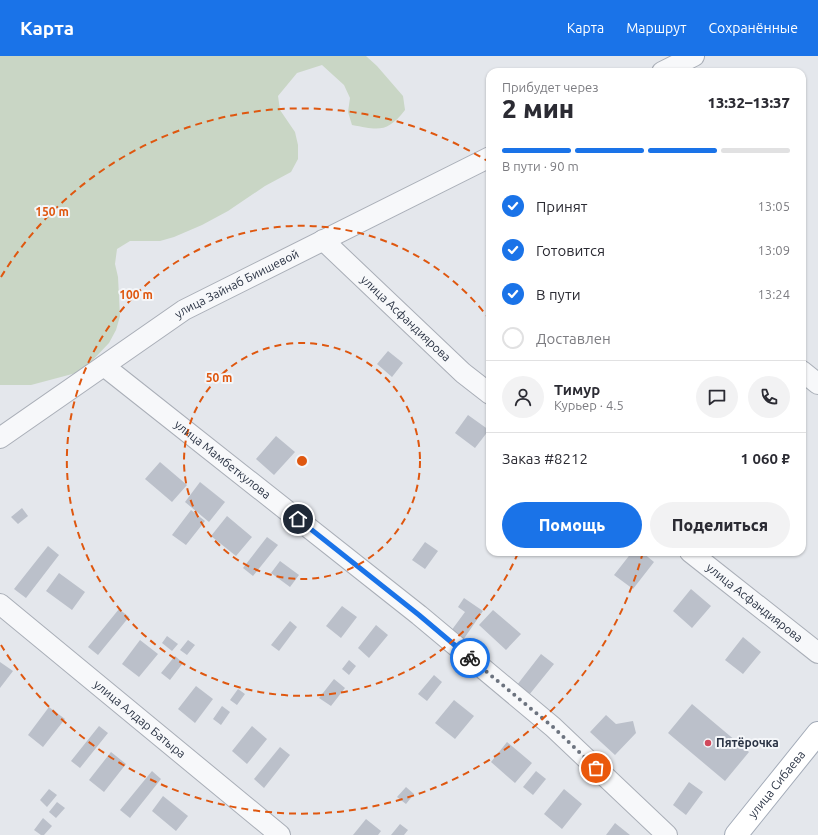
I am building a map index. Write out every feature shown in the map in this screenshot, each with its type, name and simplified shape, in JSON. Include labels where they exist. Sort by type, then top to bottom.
[{"type":"main road","name":"улица Сибаева","points":[[736,835],[818,733]]},
{"type":"street","points":[[670,68],[694,56]]},
{"type":"street","name":"улица Зайнаб Биишевой","points":[[0,438],[184,310],[486,160]]},
{"type":"street","name":"улица Асфандиярова","points":[[323,240],[463,373],[486,391]]},
{"type":"street","name":"улица Мамбеткулова","points":[[104,366],[419,615],[553,727],[667,835]]},
{"type":"street","points":[[806,374],[818,384]]},
{"type":"street","name":"улица Асфандиярова","points":[[695,556],[818,653]]},
{"type":"street","name":"улица Алдар Батыра","points":[[0,604],[280,835]]},
{"type":"green space","points":[[0,56],[366,56],[377,66],[403,96],[405,110],[393,123],[382,128],[376,129],[352,125],[348,112],[350,98],[344,85],[322,65],[297,73],[278,96],[280,110],[295,132],[298,145],[298,159],[291,172],[265,186],[228,211],[202,225],[174,237],[160,241],[130,241],[117,249],[115,264],[118,277],[120,316],[116,330],[109,343],[88,365],[76,373],[31,385],[0,385]]},
{"type":"building","points":[[388,351],[403,363],[392,377],[377,364]]},
{"type":"building","points":[[468,415],[486,428],[486,434],[475,448],[455,433]]},
{"type":"building","points":[[276,436],[295,452],[274,475],[256,459]]},
{"type":"building","points":[[160,462],[187,485],[172,502],[145,479]]},
{"type":"building","points":[[200,482],[225,502],[209,522],[185,502]]},
{"type":"building","points":[[22,508],[28,516],[18,524],[11,517]]},
{"type":"building","points":[[191,510],[205,521],[186,545],[172,535]]},
{"type":"building","points":[[227,516],[252,537],[236,556],[211,536]]},
{"type":"building","points":[[267,537],[278,545],[253,576],[243,568]]},
{"type":"building","points":[[425,542],[438,551],[425,569],[412,560]]},
{"type":"building","points":[[48,546],[59,555],[26,598],[14,589]]},
{"type":"building","points":[[629,556],[647,556],[654,562],[633,589],[614,575]]},
{"type":"building","points":[[280,561],[299,575],[290,587],[271,573]]},
{"type":"building","points":[[59,573],[85,592],[72,610],[46,591]]},
{"type":"building","points":[[691,589],[711,606],[692,628],[673,611]]},
{"type":"building","points":[[464,598],[483,611],[463,640],[451,631],[465,612],[458,607]]},
{"type":"building","points":[[342,606],[357,617],[341,638],[326,626]]},
{"type":"building","points":[[119,609],[129,617],[98,655],[88,647]]},
{"type":"building","points":[[493,610],[521,634],[506,650],[479,625]]},
{"type":"building","points":[[290,621],[297,627],[279,651],[271,645]]},
{"type":"building","points":[[376,625],[388,635],[369,658],[358,648]]},
{"type":"building","points":[[167,636],[178,644],[172,651],[162,643]]},
{"type":"building","points":[[743,637],[761,652],[743,674],[725,660]]},
{"type":"building","points":[[140,640],[158,654],[139,677],[122,664]]},
{"type":"building","points":[[188,640],[195,645],[187,655],[180,650]]},
{"type":"building","points":[[541,654],[554,664],[529,695],[517,685]]},
{"type":"building","points":[[175,656],[183,663],[170,680],[161,673]]},
{"type":"building","points":[[349,660],[356,666],[349,675],[342,669]]},
{"type":"building","points":[[0,662],[13,671],[0,688]]},
{"type":"building","points":[[434,675],[442,682],[427,701],[418,694]]},
{"type":"building","points":[[334,679],[345,688],[331,706],[319,698]]},
{"type":"building","points":[[196,686],[213,699],[195,723],[178,709]]},
{"type":"building","points":[[238,689],[245,694],[237,705],[230,700]]},
{"type":"building","points":[[454,700],[474,716],[455,739],[435,723]]},
{"type":"building","name":"Пятёрочка","points":[[692,704],[749,752],[725,781],[668,733]]},
{"type":"building","points":[[222,706],[230,712],[221,725],[213,719]]},
{"type":"building","points":[[49,707],[65,719],[43,747],[28,735]]},
{"type":"building","points":[[606,715],[616,724],[633,721],[636,733],[615,755],[590,732]]},
{"type":"building","points":[[99,726],[108,733],[80,768],[71,761]]},
{"type":"building","points":[[252,726],[267,739],[247,764],[232,751]]},
{"type":"building","points":[[507,742],[532,763],[515,783],[491,762]]},
{"type":"building","points":[[280,747],[290,755],[264,788],[254,779]]},
{"type":"building","points":[[111,752],[126,764],[104,792],[89,780]]},
{"type":"building","points":[[152,771],[161,779],[130,818],[120,810]]},
{"type":"building","points":[[536,771],[546,779],[533,795],[523,787]]},
{"type":"building","points":[[689,782],[703,792],[686,815],[673,805]]},
{"type":"building","points":[[406,787],[414,794],[406,804],[397,797]]},
{"type":"building","points":[[49,789],[57,795],[47,807],[40,800]]},
{"type":"building","points":[[564,789],[582,804],[562,829],[544,814]]},
{"type":"building","points":[[163,796],[188,816],[176,831],[152,811]]},
{"type":"building","points":[[57,802],[65,808],[56,818],[49,812]]},
{"type":"building","points":[[43,818],[52,826],[44,835],[41,835],[34,830]]},
{"type":"building","points":[[366,819],[381,831],[378,835],[353,835]]},
{"type":"building","points":[[615,823],[630,835],[606,835]]},
{"type":"building","points":[[400,824],[408,830],[404,835],[391,835]]},
{"type":"way so far","points":[[470,658],[553,727],[596,768]]},
{"type":"place","name":"Пятёрочка","points":[[708,743]]},
{"type":"route","points":[[298,519],[419,615],[470,658]]}]
